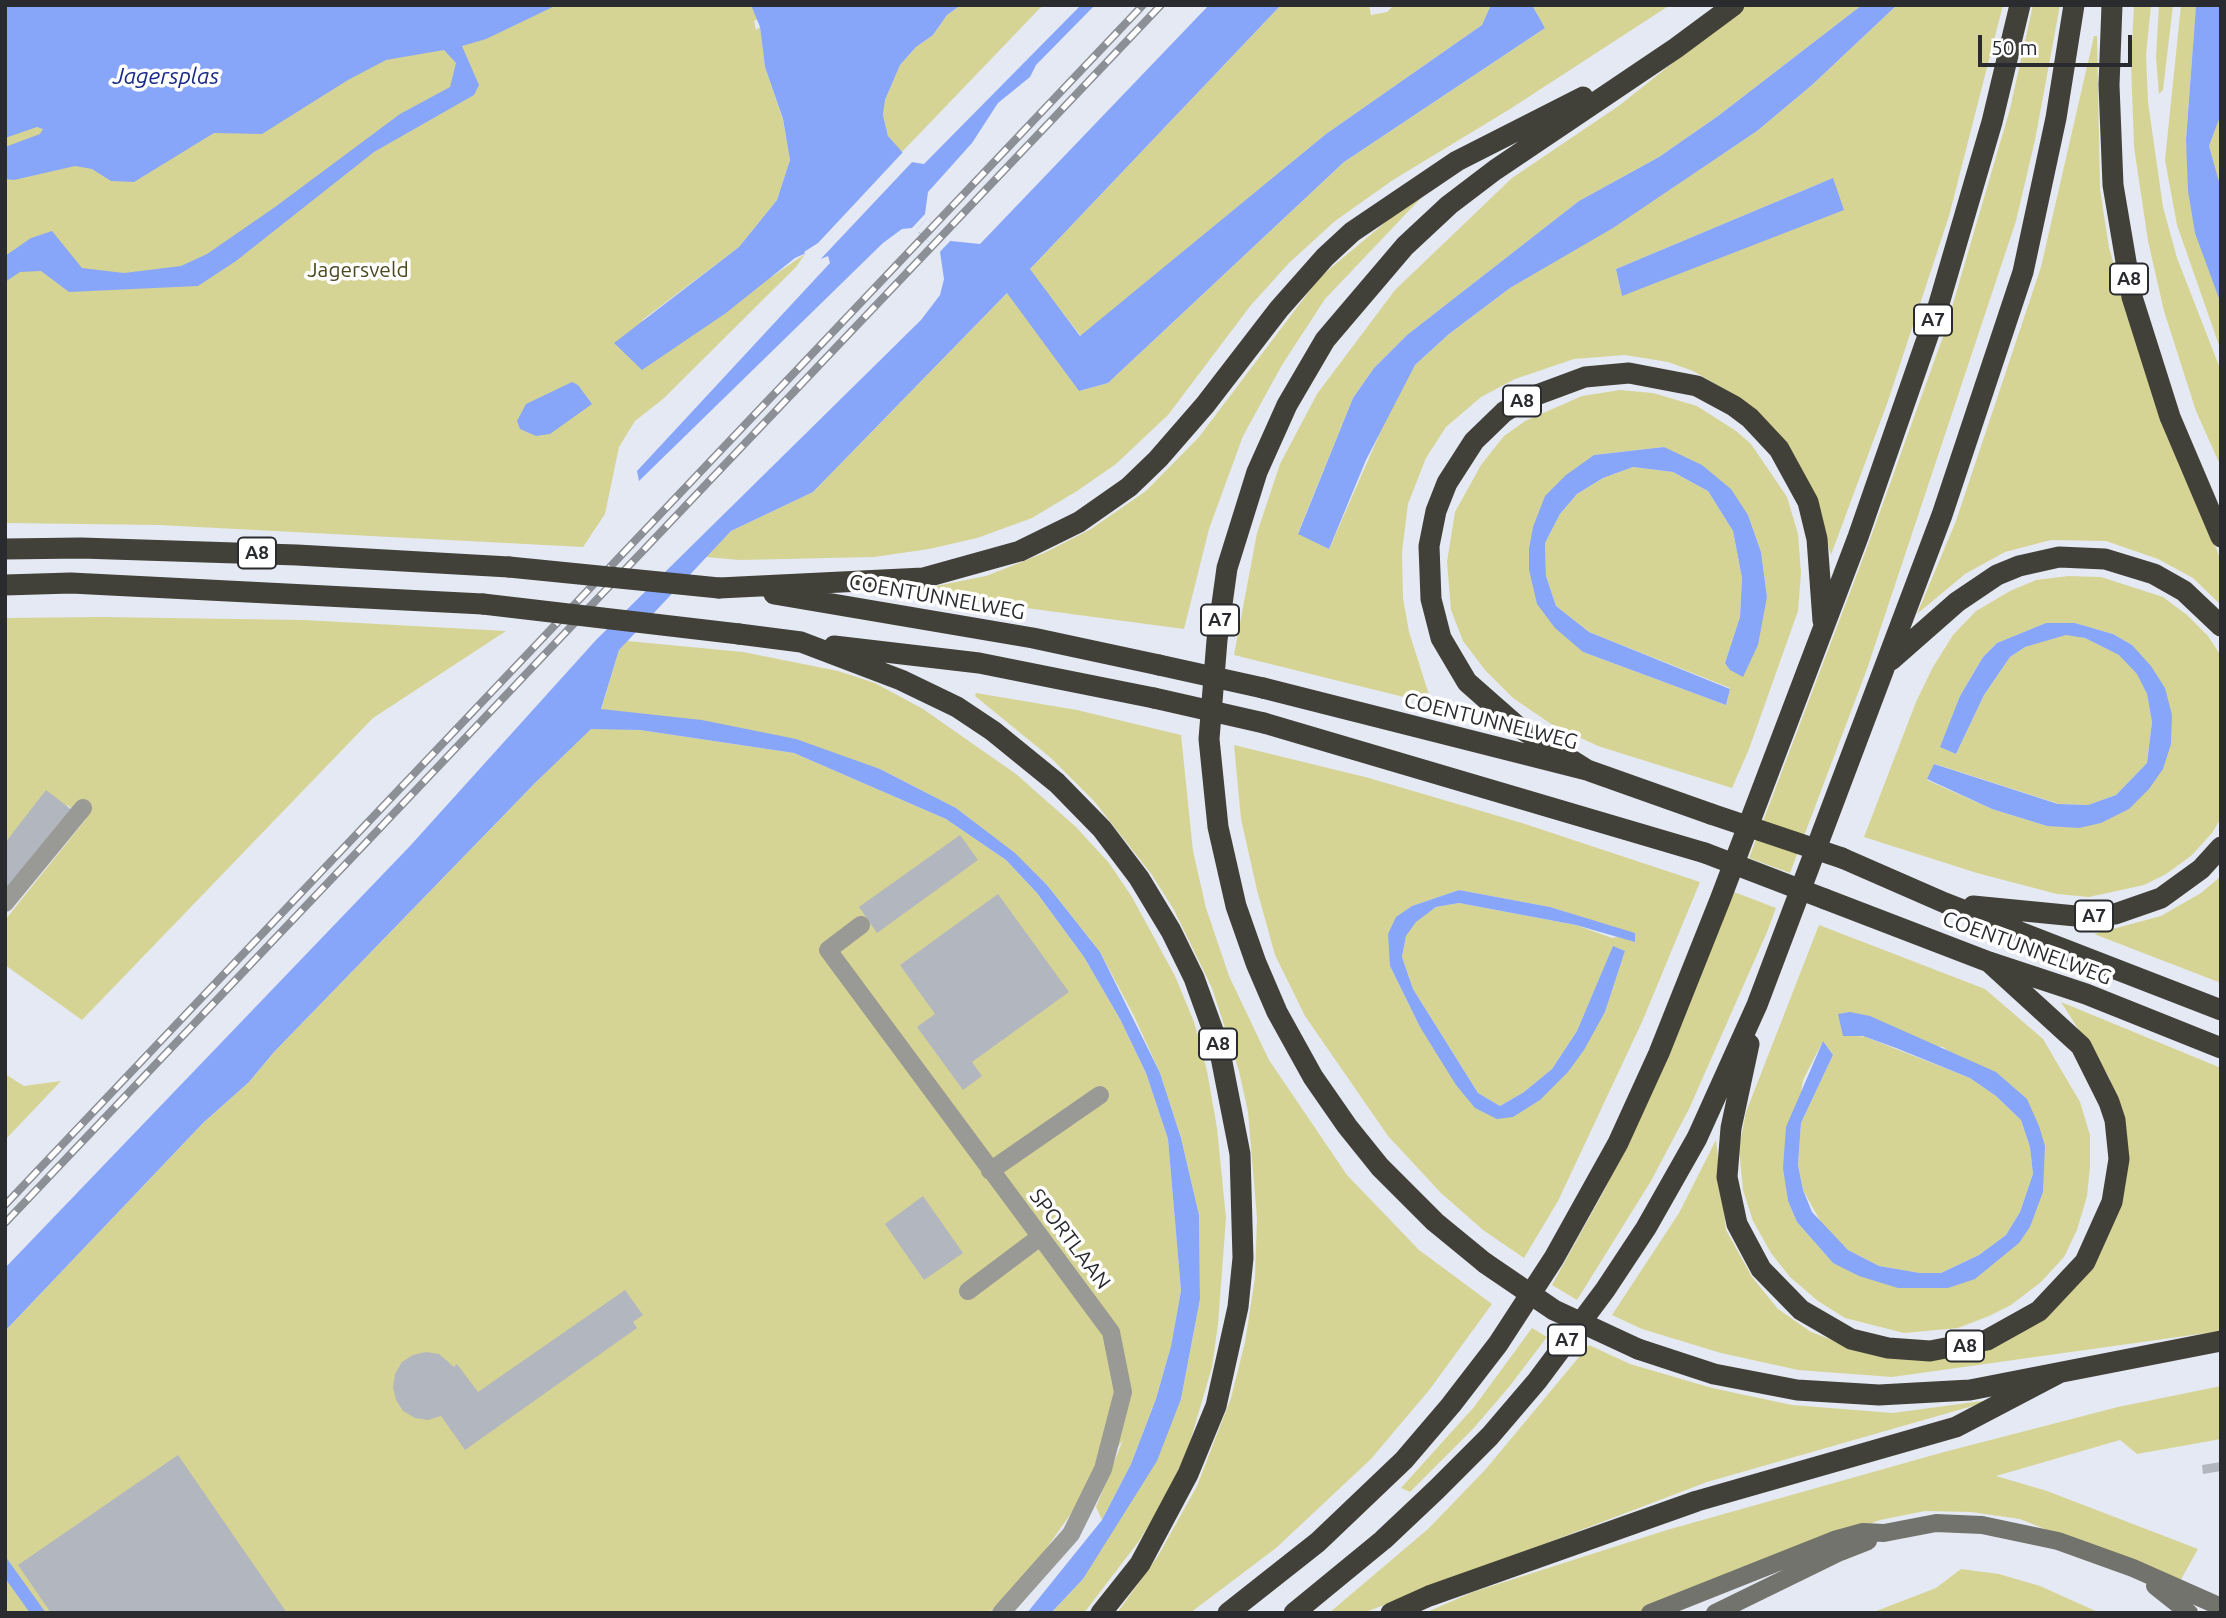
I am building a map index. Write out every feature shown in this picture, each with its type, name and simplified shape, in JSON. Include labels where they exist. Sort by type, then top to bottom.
[{"type":"highway","name":"A7","points":[[1734,5],[1449,205],[1405,246],[1325,340],[1287,405],[1257,472],[1227,568],[1217,640],[1209,739],[1218,827],[1236,905],[1271,1000],[1313,1077],[1380,1167],[1435,1222],[1485,1263],[1554,1310],[1638,1349],[1714,1374],[1797,1390],[1879,1395],[1970,1390],[2221,1341]]},
{"type":"highway","name":"A7","points":[[1228,1613],[1318,1542],[1404,1460],[1498,1344],[1554,1258],[1618,1143],[1659,1053],[1761,798],[1938,307],[1992,122],[2020,5]]},
{"type":"highway","name":"A7","points":[[1294,1613],[1383,1540],[1436,1490],[1490,1436],[1537,1381],[1646,1228],[1697,1138],[1757,1005],[1889,662],[1942,515],[2023,272],[2053,131],[2074,5]]},
{"type":"highway","name":"A8","points":[[2112,5],[2109,85],[2113,185],[2132,297],[2171,417],[2221,537]]},
{"type":"highway","name":"A7","points":[[782,589],[923,578],[1020,551],[1079,522],[1129,487],[1158,459],[1205,405],[1279,309],[1325,257],[1352,232],[1469,153],[1651,64]]},
{"type":"highway","name":"A8","points":[[1587,770],[1517,726],[1467,682],[1441,638],[1431,599],[1429,546],[1436,511],[1447,483],[1474,441],[1504,412],[1523,400],[1585,377],[1629,373],[1697,386],[1750,418],[1779,449],[1808,502],[1817,539],[1824,627]]},
{"type":"highway","name":"A8","points":[[5,549],[81,548],[297,555],[509,568],[719,588],[782,589]]},
{"type":"highway","name":"A7","points":[[1889,662],[1957,602],[1987,582],[2020,566],[2059,557],[2105,559],[2154,574],[2184,591],[2221,626]]},
{"type":"highway","name":"A8","points":[[5,585],[71,583],[483,604],[801,642],[901,680],[957,707],[993,731],[1057,783],[1102,830],[1145,888],[1194,978],[1219,1047],[1240,1154],[1244,1212],[1238,1307],[1224,1375],[1203,1439],[1171,1510],[1140,1564],[1101,1613]]},
{"type":"highway","name":"COENTUNNELWEG","points":[[782,589],[1033,638],[1264,688],[1587,770],[1842,858],[1945,903],[2221,1010]]},
{"type":"highway","name":"COENTUNNELWEG","points":[[801,642],[979,663],[1264,723],[1705,853],[1989,962],[2086,994],[2221,1048]]},
{"type":"highway","name":"A7","points":[[1945,903],[2086,917],[2115,914],[2161,898],[2201,869],[2221,846]]},
{"type":"highway","name":"A8","points":[[1757,1005],[1727,1160],[1733,1211],[1751,1255],[1773,1284],[1801,1311],[1851,1339],[1908,1350],[1959,1347],[1987,1340],[2023,1322],[2072,1279],[2085,1262],[2105,1222],[2112,1202],[2119,1159],[2115,1120],[2109,1102],[2102,1083],[2081,1046],[1989,962]]},
{"type":"highway","name":"A7","points":[[1391,1613],[1429,1596],[1697,1501],[1956,1427],[2059,1373]]},
{"type":"main road","points":[[1660,1611],[1834,1540],[1863,1532],[1884,1533],[1936,1523],[1982,1525],[2058,1541],[2133,1568],[2221,1607]]},
{"type":"main road","points":[[1715,1613],[1884,1533]]},
{"type":"main road","points":[[2133,1568],[2189,1613]]},
{"type":"street","points":[[5,903],[83,808]]},
{"type":"street","name":"SPORTLAAN","points":[[862,925],[828,950],[1111,1332],[1124,1392],[1103,1469],[1071,1534],[1000,1613]]},
{"type":"street","points":[[990,1171],[1100,1095]]},
{"type":"street","points":[[968,1291],[1040,1237]]},
{"type":"green space","name":"Jagersveld","points":[[5,5],[784,5],[754,21],[756,30],[760,27],[765,67],[783,120],[790,160],[777,200],[739,247],[641,321],[773,276],[805,254],[796,267],[663,399],[635,421],[619,447],[605,514],[583,547],[159,525],[5,523]]},
{"type":"green space","points":[[961,5],[1043,5],[901,153],[888,136],[883,115],[885,100],[900,65],[916,47],[933,35],[947,15]]},
{"type":"green space","points":[[1281,5],[1369,5],[1371,15],[1387,12],[1394,5],[1492,6],[1482,25],[1326,134],[1081,336],[1029,270]]},
{"type":"green space","points":[[1532,5],[1670,5],[1510,109],[1393,180],[1335,221],[1289,263],[1251,305],[1168,415],[1116,464],[1077,491],[1032,518],[977,538],[929,549],[874,557],[740,560],[706,557],[731,531],[813,492],[1008,292],[1079,391],[1108,383],[1344,162],[1545,28]]},
{"type":"green space","points":[[1745,5],[1862,5],[1718,116],[1659,157],[1579,201],[1407,335],[1374,368],[1353,398],[1298,533],[1329,549],[1398,392],[1415,365],[1449,334],[1510,288],[1613,227],[1757,131],[1812,85],[1897,5],[2003,5],[1949,216],[1888,401],[1831,555],[1817,509],[1740,398],[1693,371],[1668,362],[1625,355],[1574,359],[1515,379],[1481,397],[1446,427],[1426,458],[1408,504],[1402,552],[1403,598],[1409,632],[1432,704],[1234,655],[1257,533],[1280,464],[1317,394],[1395,290],[1512,178],[1620,105]],"holes":[[[1833,178],[1622,295],[1616,269]]]},
{"type":"green space","points":[[2033,5],[2060,5],[2035,140],[2016,221],[1867,669],[1790,873],[1749,858],[1868,545],[1945,331],[2010,109]]},
{"type":"green space","points":[[2134,5],[2151,5],[2146,55],[2148,102],[2163,207],[2177,258],[2221,371],[2221,467],[2196,411],[2164,311],[2148,241],[2134,147],[2131,63]]},
{"type":"green space","points":[[2159,5],[2173,5],[2163,90],[2159,94],[2156,58]]},
{"type":"green space","points":[[2181,5],[2196,5],[2186,140],[2195,233],[2199,236],[2221,5],[2221,351],[2177,225],[2165,160]]},
{"type":"green space","points":[[2094,36],[2097,36],[2100,189],[2109,248],[2131,320],[2221,561],[2221,605],[2193,578],[2158,559],[2106,541],[2051,540],[2005,552],[1965,574],[1917,614],[1956,521],[2041,267]]},
{"type":"green space","points":[[1418,195],[1421,198],[1325,299],[1282,365],[1243,436],[1209,529],[1184,629],[906,592],[986,576],[1044,553],[1091,529],[1146,491],[1199,437],[1320,277]]},
{"type":"green space","points":[[1620,390],[1653,393],[1697,406],[1751,444],[1787,497],[1798,534],[1801,573],[1798,611],[1749,749],[1732,788],[1598,746],[1551,724],[1513,698],[1485,670],[1463,641],[1451,610],[1447,562],[1455,512],[1481,465],[1504,436],[1525,421],[1582,396]],"holes":[[[1664,447],[1748,515],[1761,552],[1767,597],[1725,663],[1740,617],[1742,578],[1733,531],[1708,491],[1673,472],[1633,467],[1603,478],[1577,494],[1560,514],[1545,543],[1546,576],[1556,606],[1589,632],[1730,688],[1726,705],[1583,652],[1529,570],[1533,527],[1594,455]]]},
{"type":"green space","points":[[2069,576],[2101,577],[2163,597],[2187,615],[2208,636],[2221,656],[2221,818],[2212,833],[2191,856],[2166,874],[2144,885],[2089,897],[2057,894],[1977,873],[1864,837],[1916,702],[1953,635],[1976,611],[2010,591],[2036,580]],"holes":[[[2046,623],[2075,623],[2113,634],[2132,645],[2171,744],[2101,823],[2047,826],[1992,809],[1927,780],[1935,764],[2059,804],[2088,805],[2116,795],[2147,763],[2152,722],[2147,694],[2137,673],[2120,655],[2085,638],[2066,634],[2025,647],[2010,657],[1984,695],[1956,754],[1941,747],[1960,696],[1983,657],[1997,643]]]},
{"type":"green space","points":[[5,618],[304,620],[506,631],[373,718],[82,1020],[5,965],[5,920],[86,819],[67,805],[5,887]]},
{"type":"green space","points":[[627,641],[743,652],[838,671],[875,683],[923,709],[1016,774],[1076,827],[1109,863],[1132,897],[1175,976],[1194,1022],[1207,1071],[1217,1128],[1226,1218],[1212,1367],[1188,1449],[1163,1502],[1139,1541],[1084,1613],[1051,1613],[1083,1579],[1181,1399],[1200,1299],[1199,1215],[1181,1138],[1160,1073],[1134,1016],[1100,952],[1047,885],[1014,853],[956,808],[880,769],[601,710],[619,650]]},
{"type":"green space","points":[[976,693],[1077,710],[1181,735],[1193,851],[1206,908],[1229,976],[1269,1060],[1347,1175],[1419,1250],[1492,1304],[1430,1389],[1371,1459],[1276,1548],[1190,1613],[1117,1613],[1158,1556],[1197,1486],[1231,1398],[1245,1342],[1255,1278],[1257,1218],[1248,1112],[1239,1071],[1212,988],[1174,910],[1152,875],[1094,801],[1051,758],[975,696]]},
{"type":"green space","points":[[591,729],[640,730],[794,753],[946,819],[1006,860],[1037,893],[1084,957],[1120,1019],[1146,1073],[1168,1139],[1181,1291],[1171,1346],[1156,1399],[1131,1464],[1102,1520],[1096,1507],[1123,1440],[1036,1563],[989,1613],[5,1613],[5,1331],[203,1123],[249,1082],[274,1052],[535,783],[582,736]]},
{"type":"green space","points":[[1234,745],[1369,778],[1522,823],[1700,882],[1642,1022],[1558,1201],[1524,1258],[1483,1230],[1441,1193],[1388,1136],[1305,1016],[1275,955],[1241,819]],"holes":[[[1459,890],[1550,907],[1635,934],[1612,938],[1576,925],[1459,903],[1436,907],[1416,921],[1406,936],[1402,957],[1413,989],[1478,1093],[1500,1106],[1524,1092],[1552,1069],[1577,1031],[1613,947],[1625,951],[1605,1012],[1568,1072],[1497,1119],[1420,1027],[1390,966],[1412,906]]]},
{"type":"green space","points":[[2221,876],[2221,983],[2094,934],[2161,916],[2201,893]]},
{"type":"green space","points":[[1734,892],[1776,908],[1767,932],[1689,1109],[1651,1181],[1577,1300],[1552,1285],[1605,1189]]},
{"type":"green space","points":[[1819,925],[1985,989],[2043,1039],[2080,1102],[2090,1135],[2087,1196],[2077,1230],[2064,1257],[2040,1283],[2011,1305],[1958,1328],[1904,1333],[1845,1318],[1818,1301],[1790,1277],[1771,1253],[1753,1221],[1743,1190],[1739,1148],[1746,1112]],"holes":[[[1866,1037],[1943,1047],[2039,1126],[2030,1227],[1948,1288],[1833,1263],[1797,1222],[1788,1201],[1786,1185],[1803,1080],[1823,1041],[1833,1055],[1801,1123],[1798,1165],[1803,1190],[1823,1226],[1848,1250],[1879,1266],[1920,1273],[1941,1273],[1979,1255],[2006,1235],[2020,1212],[2033,1174],[2030,1147],[2021,1120],[1996,1096],[1970,1078]]]},
{"type":"green space","points":[[2061,1002],[2221,1068],[2221,1331],[1892,1377],[1798,1370],[1721,1353],[1642,1329],[1612,1315],[1679,1213],[1716,1140],[1726,1230],[1752,1277],[1778,1309],[1811,1332],[1851,1347],[1925,1359],[1967,1355],[2001,1343],[2109,1232],[2118,1105],[2109,1077]]},
{"type":"green space","points":[[5,1074],[24,1086],[61,1081],[5,1140]]},
{"type":"green space","points":[[1532,1328],[1547,1337],[1509,1387],[1472,1430],[1410,1492],[1401,1488],[1474,1407]]},
{"type":"green space","points":[[1589,1345],[1630,1364],[1712,1388],[1792,1405],[1893,1413],[1997,1399],[1707,1482],[1363,1613],[1329,1613],[1428,1529],[1485,1470]]},
{"type":"green space","points":[[2221,1386],[2221,1439],[2137,1454],[2120,1440],[1996,1476],[2047,1491],[2198,1549],[2179,1583],[2020,1519],[1971,1512],[1925,1511],[1880,1520],[1636,1613],[1425,1613],[1473,1592],[1667,1530],[1944,1452],[2118,1407]]},
{"type":"green space","points":[[1961,1569],[1999,1574],[2040,1586],[2100,1613],[1871,1613],[1936,1588]]},
{"type":"water","name":"Jagersplas","points":[[5,5],[557,5],[486,39],[462,46],[479,85],[474,95],[374,152],[236,261],[198,286],[69,292],[41,271],[20,272],[5,282],[5,256],[31,238],[52,231],[82,268],[124,273],[181,266],[207,254],[275,207],[400,114],[450,87],[456,63],[444,50],[386,60],[348,80],[262,134],[214,133],[134,182],[111,181],[92,169],[75,166],[14,180],[5,179],[5,147],[40,134],[43,129],[37,127],[5,138]]},
{"type":"water","points":[[751,5],[961,5],[947,15],[933,35],[916,47],[900,65],[885,100],[883,115],[888,136],[911,162],[924,164],[1081,5],[1095,5],[1036,65],[1030,77],[998,103],[972,143],[928,192],[925,214],[912,228],[902,229],[883,243],[639,481],[637,471],[830,263],[828,256],[816,261],[806,253],[795,258],[726,313],[642,370],[614,343],[739,247],[777,200],[790,160],[783,119],[765,67],[760,27]]},
{"type":"water","points":[[1209,5],[1281,5],[1030,269],[1080,336],[1326,134],[1482,25],[1491,5],[1532,5],[1545,28],[1344,162],[1108,383],[1079,391],[1007,293],[813,492],[731,531],[619,650],[601,709],[702,720],[796,739],[880,769],[956,808],[1015,853],[1047,885],[1100,952],[1160,1073],[1181,1138],[1199,1215],[1200,1299],[1181,1399],[1157,1461],[1083,1579],[1051,1613],[1027,1613],[1102,1520],[1131,1464],[1156,1399],[1171,1346],[1181,1291],[1168,1139],[1146,1073],[1120,1019],[1084,957],[1037,893],[1006,860],[946,819],[794,753],[640,730],[591,729],[535,783],[274,1052],[249,1082],[203,1123],[5,1331],[5,1268],[410,846],[596,640],[921,320],[940,295],[944,279],[940,252],[916,230],[927,218],[951,241],[980,244]]},
{"type":"water","points":[[1862,5],[1897,5],[1812,85],[1757,131],[1613,228],[1510,288],[1449,334],[1415,365],[1366,460],[1329,549],[1298,534],[1353,398],[1374,368],[1407,335],[1579,201],[1659,157],[1718,116]]},
{"type":"water","points":[[2196,5],[2221,5],[2221,114],[2209,146],[2221,189],[2221,304],[2195,233],[2188,191],[2186,140]]},
{"type":"water","points":[[1833,178],[1844,210],[1622,296],[1616,269]]},
{"type":"water","points":[[572,382],[578,385],[592,404],[550,434],[536,436],[520,429],[517,421],[526,404]]},
{"type":"water","points":[[1664,447],[1702,465],[1731,489],[1748,515],[1761,552],[1767,597],[1758,645],[1743,677],[1730,670],[1725,663],[1740,617],[1742,578],[1733,531],[1708,491],[1673,472],[1633,467],[1603,478],[1577,494],[1560,514],[1545,543],[1546,576],[1556,606],[1589,632],[1730,689],[1726,705],[1583,652],[1555,628],[1537,604],[1529,570],[1529,549],[1533,527],[1545,496],[1566,475],[1594,455]]},
{"type":"water","points":[[2046,623],[2075,623],[2113,634],[2132,645],[2151,666],[2165,688],[2172,715],[2171,744],[2163,769],[2149,789],[2129,809],[2101,823],[2079,828],[2047,826],[1992,809],[1927,779],[1934,764],[2058,804],[2088,805],[2116,795],[2147,763],[2152,722],[2147,694],[2137,674],[2119,655],[2085,638],[2066,635],[2025,647],[2010,657],[1984,695],[1956,754],[1940,747],[1960,696],[1983,657],[1997,643]]},
{"type":"water","points":[[1459,890],[1550,907],[1635,933],[1635,942],[1576,925],[1459,903],[1436,907],[1416,922],[1406,936],[1402,957],[1413,989],[1478,1093],[1500,1106],[1524,1092],[1552,1069],[1577,1031],[1613,946],[1625,951],[1605,1012],[1584,1050],[1568,1072],[1540,1100],[1513,1117],[1497,1119],[1475,1108],[1456,1085],[1420,1027],[1390,966],[1388,934],[1396,917],[1412,906]]},
{"type":"water","points":[[1850,1012],[1870,1016],[1996,1072],[2027,1099],[2045,1146],[2043,1192],[2030,1227],[2019,1243],[1975,1279],[1948,1288],[1898,1288],[1859,1276],[1833,1263],[1797,1222],[1788,1201],[1783,1168],[1786,1127],[1823,1041],[1833,1055],[1801,1123],[1798,1165],[1803,1190],[1812,1212],[1848,1250],[1879,1266],[1920,1273],[1941,1273],[1979,1255],[2006,1235],[2020,1212],[2033,1174],[2030,1147],[2021,1120],[1996,1096],[1970,1078],[1896,1048],[1863,1036],[1843,1036],[1838,1014]]},
{"type":"water","points":[[5,1556],[46,1613],[30,1613],[5,1578]]},
{"type":"pier","points":[[904,151],[914,160],[816,264],[804,252],[818,243]]},
{"type":"pier","points":[[929,216],[930,221],[944,234],[953,238],[937,255],[937,250],[919,232],[914,232]]},
{"type":"building","points":[[46,790],[72,810],[5,897],[5,843]]},
{"type":"building","points":[[960,835],[978,860],[877,933],[859,907]]},
{"type":"building","points":[[998,894],[1069,992],[972,1062],[982,1076],[963,1090],[917,1027],[935,1014],[900,965]]},
{"type":"building","points":[[923,1196],[963,1253],[924,1280],[885,1224]]},
{"type":"building","points":[[625,1290],[643,1315],[633,1322],[637,1328],[465,1450],[441,1416],[428,1420],[415,1418],[403,1411],[396,1400],[393,1387],[395,1374],[402,1362],[413,1355],[426,1352],[439,1354],[454,1367],[457,1364],[478,1392]]},
{"type":"building","points":[[178,1455],[287,1613],[51,1613],[18,1565]]},
{"type":"building","points":[[2221,1462],[2221,1471],[2203,1474],[2202,1465]]},
{"type":"railway","points":[[5,1205],[1143,5]]},
{"type":"railway","points":[[5,1223],[1161,5]]}]
